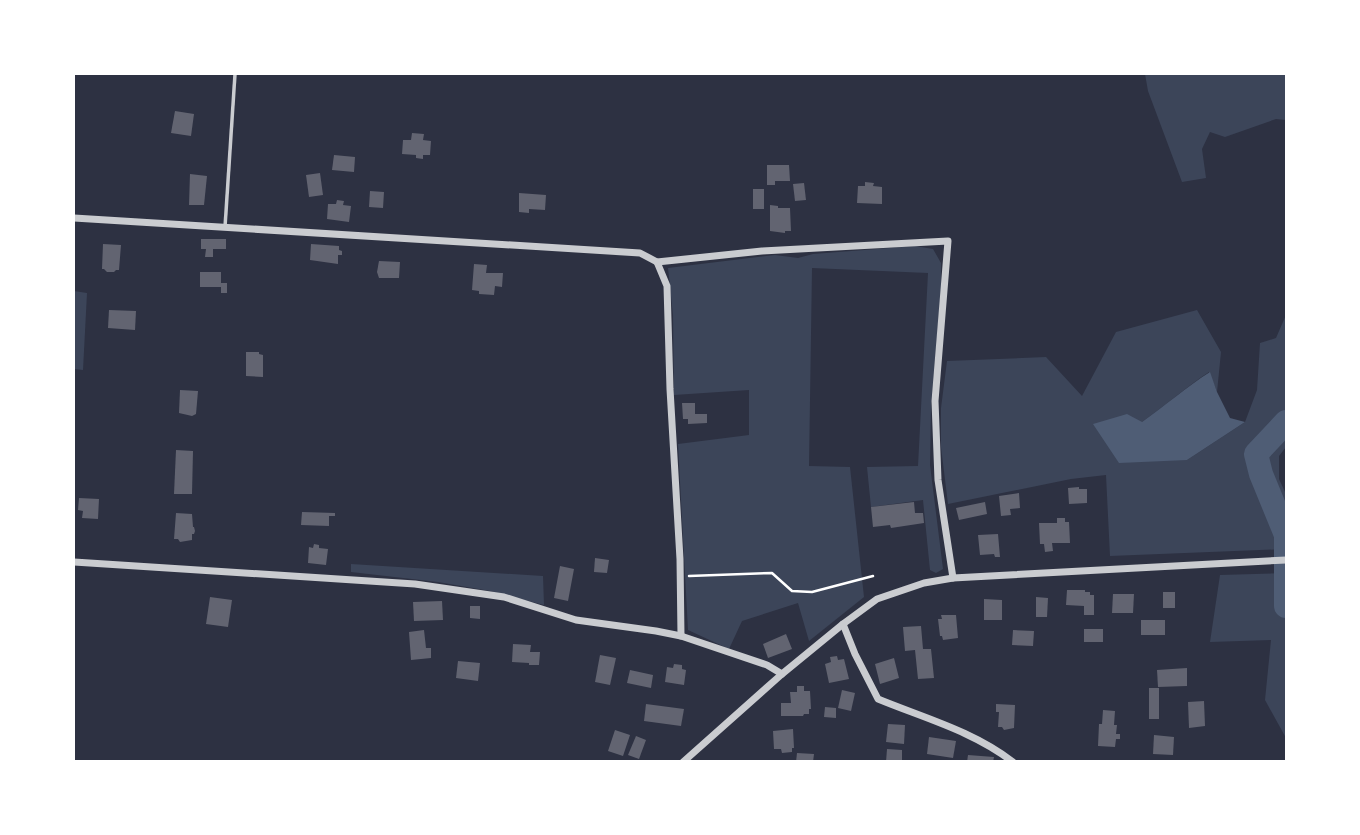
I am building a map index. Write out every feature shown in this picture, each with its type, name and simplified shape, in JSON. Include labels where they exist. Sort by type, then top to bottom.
[{"type":"street","points":[[74,218],[640,253],[657,262],[762,251],[948,241],[935,401],[938,480],[953,578]]},
{"type":"street","points":[[657,262],[667,286],[681,636]]},
{"type":"street","points":[[683,761],[843,624],[877,599],[924,583],[953,578],[1286,561]]},
{"type":"street","points":[[74,562],[415,584],[503,597],[576,620],[681,636],[767,665],[782,674]]},
{"type":"street","points":[[843,624],[878,699],[966,734],[1013,761]]},
{"type":"lane","points":[[225,227],[235,74]]},
{"type":"path","points":[[680,576],[772,573],[792,591],[812,592],[873,576]]},
{"type":"shaded area","points":[[1145,74],[1286,74],[1286,120],[1276,119],[1225,137],[1210,132],[1202,149],[1206,178],[1182,182],[1148,91]]},
{"type":"shaded area","points":[[915,246],[933,249],[941,263],[931,405],[930,465],[943,569],[936,573],[930,570],[923,500],[871,507],[867,467],[918,466],[928,273],[812,268],[809,466],[850,467],[864,597],[809,641],[798,603],[742,621],[729,649],[688,630],[678,444],[749,435],[749,390],[674,395],[673,315],[668,268],[775,255],[798,258],[813,254]]},
{"type":"shaded area","points":[[74,291],[87,293],[83,370],[74,369]]},
{"type":"shaded area","points":[[1197,310],[1221,352],[1217,392],[1209,372],[1142,422],[1187,460],[1245,422],[1257,390],[1260,343],[1276,338],[1286,315],[1286,447],[1279,456],[1279,479],[1286,494],[1286,549],[1110,556],[1106,475],[1071,479],[948,504],[941,447],[941,408],[947,361],[1046,357],[1082,396],[1116,332]]},
{"type":"shaded area","points":[[1210,372],[1230,418],[1245,422],[1187,460],[1119,463],[1093,424],[1127,414],[1142,422]]},
{"type":"shaded area","points":[[351,564],[543,576],[544,605],[490,591],[438,582],[351,572]]},
{"type":"shaded area","points":[[1286,573],[1286,738],[1265,700],[1271,640],[1210,642],[1220,575]]},
{"type":"building","points":[[175,111],[194,114],[191,136],[171,133]]},
{"type":"building","points":[[412,133],[424,134],[423,140],[431,141],[430,155],[423,155],[423,159],[416,158],[416,155],[402,154],[403,140],[411,140]]},
{"type":"building","points":[[334,155],[355,157],[354,172],[332,170]]},
{"type":"building","points":[[767,165],[789,165],[790,181],[775,181],[775,185],[767,185]]},
{"type":"building","points":[[320,173],[323,195],[309,197],[306,175]]},
{"type":"building","points":[[190,174],[207,176],[204,205],[189,205]]},
{"type":"building","points":[[865,182],[882,187],[882,204],[857,203],[858,186],[865,186]]},
{"type":"building","points":[[804,183],[806,200],[795,201],[793,184]]},
{"type":"building","points":[[753,189],[764,189],[764,209],[753,209]]},
{"type":"building","points":[[370,191],[384,192],[383,208],[369,207]]},
{"type":"building","points":[[519,193],[546,195],[545,210],[529,209],[529,213],[519,212]]},
{"type":"building","points":[[337,200],[344,201],[343,205],[351,206],[349,222],[327,219],[328,204],[336,204]]},
{"type":"building","points":[[770,205],[790,208],[791,231],[770,231]]},
{"type":"building","points":[[201,239],[226,239],[226,249],[213,249],[213,257],[205,257],[206,249],[201,249]]},
{"type":"building","points":[[103,244],[121,245],[119,270],[107,272],[102,269]]},
{"type":"building","points":[[311,244],[339,246],[342,255],[338,255],[338,264],[310,260]]},
{"type":"building","points":[[379,261],[400,262],[399,278],[379,278]]},
{"type":"building","points":[[474,264],[487,265],[486,273],[503,273],[502,287],[495,286],[494,295],[479,294],[479,291],[472,290]]},
{"type":"building","points":[[200,272],[221,272],[221,283],[227,283],[227,293],[221,293],[221,287],[200,287]]},
{"type":"building","points":[[109,310],[136,311],[135,330],[108,328]]},
{"type":"building","points":[[246,352],[259,352],[263,355],[263,377],[246,376]]},
{"type":"building","points":[[180,390],[198,391],[196,414],[192,416],[179,413]]},
{"type":"building","points":[[682,403],[695,403],[695,414],[707,414],[707,423],[688,424],[688,419],[683,419]]},
{"type":"building","points":[[176,450],[193,451],[192,494],[174,494]]},
{"type":"building","points":[[1068,488],[1087,489],[1087,503],[1069,504]]},
{"type":"building","points":[[1019,493],[1020,508],[1010,509],[1011,515],[1001,516],[999,496]]},
{"type":"building","points":[[79,498],[99,499],[98,519],[82,518],[83,511],[78,510]]},
{"type":"building","points":[[914,502],[915,513],[923,513],[924,523],[891,528],[890,525],[873,527],[871,507]]},
{"type":"building","points":[[985,502],[987,514],[959,520],[956,508]]},
{"type":"building","points":[[302,512],[335,513],[335,516],[329,516],[329,526],[301,525]]},
{"type":"building","points":[[176,513],[192,514],[195,531],[192,540],[180,542],[174,539]]},
{"type":"building","points":[[1057,518],[1065,518],[1065,522],[1069,522],[1070,543],[1052,543],[1053,551],[1045,552],[1044,544],[1040,544],[1039,523],[1057,523]]},
{"type":"building","points":[[998,534],[1000,557],[995,557],[994,554],[980,555],[978,535]]},
{"type":"building","points":[[314,544],[328,549],[326,565],[308,563],[309,547],[313,548]]},
{"type":"building","points":[[595,558],[609,560],[607,573],[594,572]]},
{"type":"building","points":[[560,566],[574,569],[568,601],[554,598]]},
{"type":"building","points":[[1067,590],[1085,590],[1094,595],[1094,615],[1084,615],[1084,606],[1066,605]]},
{"type":"building","points":[[1163,592],[1175,592],[1175,608],[1163,608]]},
{"type":"building","points":[[1113,594],[1134,594],[1133,613],[1112,613]]},
{"type":"building","points":[[210,597],[232,600],[228,627],[206,624]]},
{"type":"building","points":[[1036,597],[1048,598],[1047,617],[1036,617]]},
{"type":"building","points":[[984,599],[1002,600],[1002,620],[984,620]]},
{"type":"building","points":[[442,601],[443,620],[414,621],[413,602]]},
{"type":"building","points":[[470,606],[480,606],[480,619],[470,618]]},
{"type":"building","points":[[941,615],[956,615],[958,638],[943,640],[940,636],[938,619],[942,619]]},
{"type":"building","points":[[1141,620],[1165,620],[1165,635],[1141,635]]},
{"type":"building","points":[[921,626],[923,649],[931,649],[934,678],[918,679],[915,650],[905,651],[903,627]]},
{"type":"building","points":[[1084,629],[1103,629],[1103,642],[1084,642]]},
{"type":"building","points":[[424,630],[426,648],[431,648],[431,658],[411,660],[409,632]]},
{"type":"building","points":[[1013,630],[1034,631],[1033,646],[1012,645]]},
{"type":"building","points":[[786,634],[792,649],[768,658],[763,644]]},
{"type":"building","points":[[513,644],[531,645],[530,652],[540,652],[539,665],[512,662]]},
{"type":"building","points":[[600,655],[616,658],[610,685],[595,682]]},
{"type":"building","points":[[837,656],[838,660],[844,659],[849,679],[829,683],[825,664],[831,662],[830,657]]},
{"type":"building","points":[[894,658],[899,678],[880,684],[875,664]]},
{"type":"building","points":[[458,661],[480,663],[478,681],[456,678]]},
{"type":"building","points":[[674,664],[682,665],[682,669],[686,670],[684,685],[665,682],[667,667],[673,668]]},
{"type":"building","points":[[1187,668],[1187,686],[1158,687],[1157,670]]},
{"type":"building","points":[[630,670],[653,675],[651,688],[627,683]]},
{"type":"building","points":[[797,686],[804,686],[804,691],[810,691],[809,714],[781,716],[781,703],[791,703],[790,692],[797,692]]},
{"type":"building","points":[[1149,688],[1159,688],[1159,719],[1149,719]]},
{"type":"building","points":[[842,690],[855,693],[851,711],[838,708]]},
{"type":"building","points":[[1204,701],[1205,726],[1189,728],[1188,702]]},
{"type":"building","points":[[646,704],[684,709],[681,726],[644,721]]},
{"type":"building","points":[[996,704],[1015,705],[1014,728],[1004,730],[998,727],[999,712],[996,712]]},
{"type":"building","points":[[825,707],[836,708],[836,718],[824,717]]},
{"type":"building","points":[[1103,710],[1115,711],[1114,725],[1117,725],[1116,734],[1120,734],[1120,739],[1116,739],[1115,747],[1098,746]]},
{"type":"building","points":[[888,724],[905,725],[904,744],[886,742]]},
{"type":"building","points":[[793,729],[792,752],[782,753],[781,749],[774,749],[773,731]]},
{"type":"building","points":[[615,730],[630,735],[623,756],[608,751]]},
{"type":"building","points":[[1154,735],[1174,737],[1173,755],[1153,754]]},
{"type":"building","points":[[636,736],[646,740],[639,759],[628,755]]},
{"type":"building","points":[[929,737],[956,741],[953,758],[927,754]]},
{"type":"building","points":[[887,749],[902,750],[902,762],[886,762]]},
{"type":"building","points":[[797,753],[814,754],[813,762],[796,762]]},
{"type":"building","points":[[968,755],[994,757],[993,762],[967,762]]},
{"type":"waterway","points":[[1286,422],[1256,454],[1261,474],[1286,535],[1286,606]]}]
